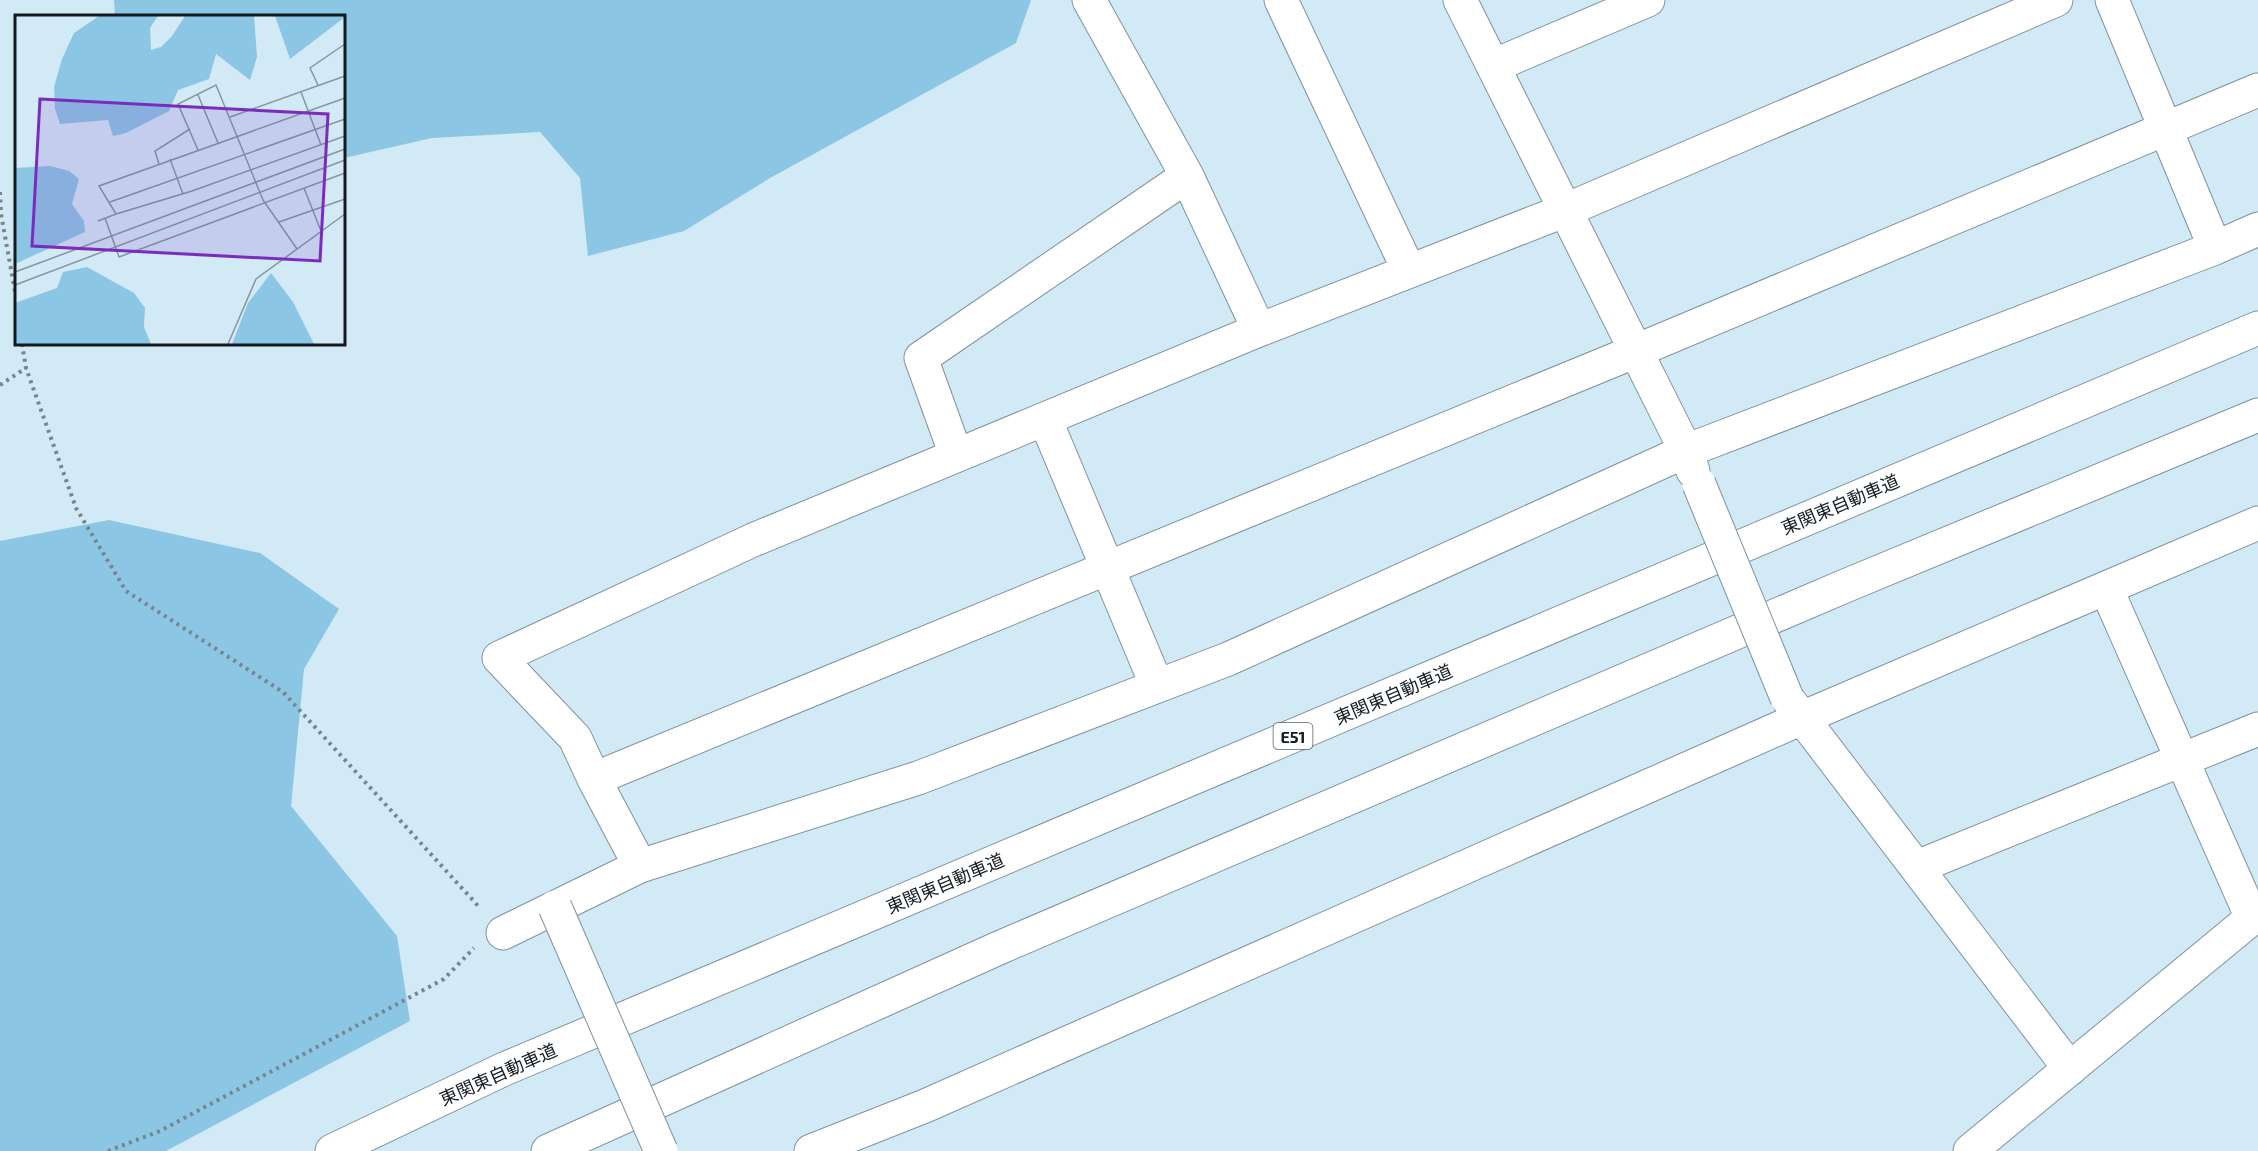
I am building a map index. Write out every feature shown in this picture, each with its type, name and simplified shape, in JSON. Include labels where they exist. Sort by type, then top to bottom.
[{"type":"main road","points":[[1089,0],[1187,176],[1259,330]]},
{"type":"main road","points":[[1281,0],[1409,271]]},
{"type":"main road","points":[[1460,0],[1686,451],[1794,708],[2070,1069]]},
{"type":"main road","points":[[1493,66],[1648,0]]},
{"type":"main road","points":[[640,866],[575,738],[499,658],[753,540],[1259,330],[1566,210],[2056,0]]},
{"type":"main road","points":[[2112,0],[2215,248]]},
{"type":"main road","points":[[594,779],[1636,351],[2258,90]]},
{"type":"main road","points":[[956,455],[921,358],[1187,176]]},
{"type":"main road","points":[[503,933],[640,866],[918,778],[1228,659],[1686,451],[2215,248],[2258,229]]},
{"type":"main road","name":"東関東自動車道","points":[[332,1151],[502,1070],[2258,328]]},
{"type":"main road","points":[[548,1151],[1022,938],[1845,586],[2258,415]]},
{"type":"main road","points":[[1045,419],[1157,686]]},
{"type":"main road","points":[[811,1151],[925,1106],[1794,708],[2106,588],[2258,523]]},
{"type":"main road","points":[[1970,1151],[2255,916],[2181,760],[2106,588]]},
{"type":"main road","points":[[1917,867],[2258,729]]},
{"type":"main road","points":[[555,907],[661,1151]]},
{"type":"path","points":[[0,192],[1,214],[15,291]]},
{"type":"path","points":[[22,345],[26,368],[76,508],[126,591],[283,692],[503,933],[477,945],[444,979],[160,1131],[108,1151]]},
{"type":"path","points":[[0,385],[26,368]]},
{"type":"shaded area","points":[[114,0],[1031,0],[1016,43],[770,178],[684,231],[588,256],[580,178],[540,132],[432,138],[345,158],[345,15],[115,15]]},
{"type":"shaded area","points":[[109,520],[260,553],[339,609],[304,669],[291,806],[397,936],[410,1021],[166,1151],[0,1151],[0,541]]}]
